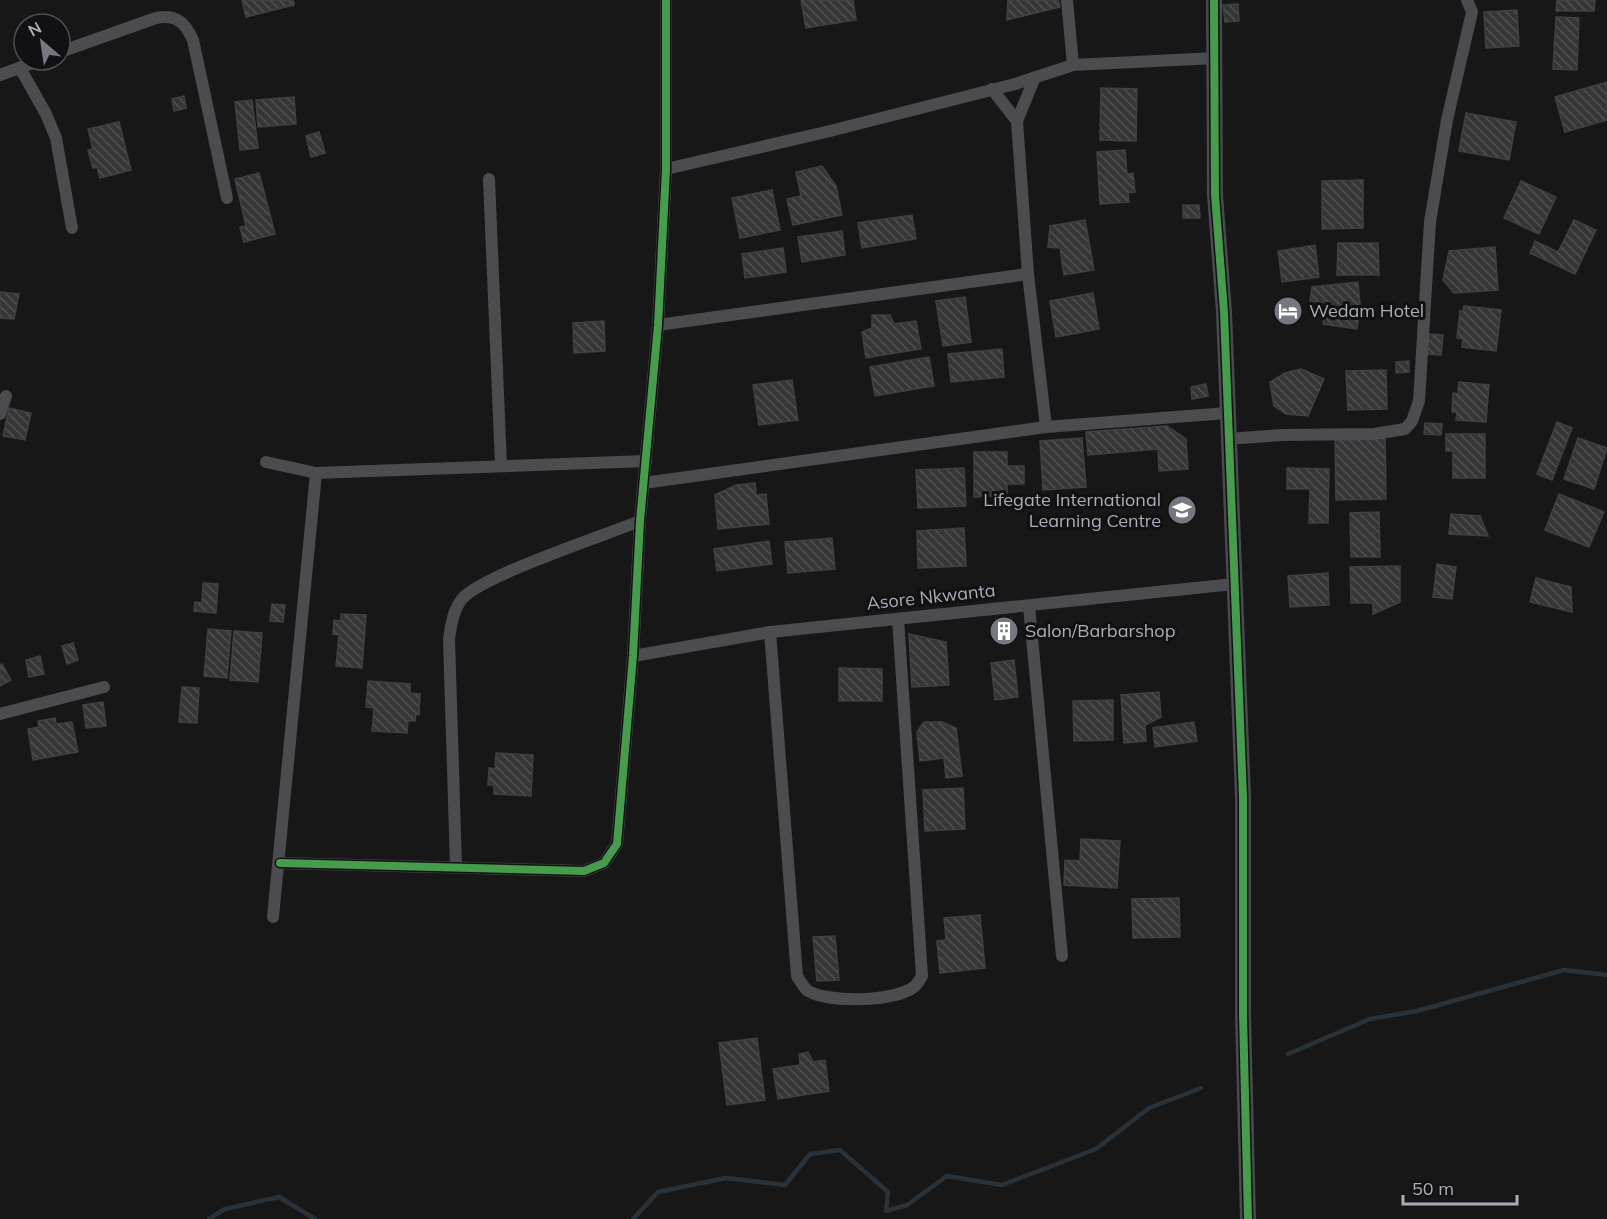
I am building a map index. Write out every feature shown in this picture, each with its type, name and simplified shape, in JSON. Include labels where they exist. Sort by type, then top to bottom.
[{"type":"street","points":[[280,862],[359,867],[584,871],[604,863],[613,854],[617,844],[633,656],[640,521],[658,325],[666,169],[666,0]]},
{"type":"street","points":[[1067,0],[1073,65]]},
{"type":"street","points":[[1214,0],[1215,195],[1227,413],[1243,797],[1243,1014],[1248,1219]]},
{"type":"street","points":[[1228,439],[1281,435],[1374,434],[1405,429],[1412,421],[1419,401],[1430,222],[1447,120],[1472,12],[1467,0]]},
{"type":"street","points":[[72,48],[156,18],[168,15],[180,20],[188,29],[195,47],[227,198]]},
{"type":"street","points":[[666,169],[831,131],[992,89],[1073,65],[1216,58]]},
{"type":"street","points":[[22,72],[46,114],[56,138],[72,228]]},
{"type":"street","points":[[1035,77],[1017,121],[1028,274],[1046,427]]},
{"type":"street","points":[[992,89],[1017,121]]},
{"type":"street","points":[[489,179],[501,465]]},
{"type":"street","points":[[658,325],[1028,274]]},
{"type":"street","points":[[0,414],[6,396]]},
{"type":"street","points":[[644,483],[1046,427],[1227,413]]},
{"type":"street","points":[[266,462],[316,473],[646,461]]},
{"type":"street","points":[[273,917],[316,473]]},
{"type":"street","points":[[456,867],[448,639],[453,617],[462,599],[490,580],[640,521]]},
{"type":"street","name":"Asore Nkwanta","points":[[633,656],[770,632],[1234,584]]},
{"type":"street","points":[[1029,606],[1062,956]]},
{"type":"street","points":[[770,632],[797,976],[807,990],[829,997],[852,999],[890,996],[914,987],[922,976],[898,619]]},
{"type":"street","points":[[0,714],[104,687]]},
{"type":"building","points":[[242,0],[293,0],[294,5],[246,17]]},
{"type":"building","points":[[801,0],[853,0],[856,20],[806,28]]},
{"type":"building","points":[[1008,0],[1058,0],[1060,7],[1007,20]]},
{"type":"building","points":[[1557,0],[1595,0],[1594,11],[1556,11]]},
{"type":"building","points":[[1238,4],[1239,21],[1225,22],[1223,5]]},
{"type":"building","points":[[1517,10],[1519,46],[1486,48],[1484,12]]},
{"type":"building","points":[[1556,17],[1579,18],[1577,70],[1553,69]]},
{"type":"building","points":[[1607,82],[1607,120],[1565,132],[1555,97]]},
{"type":"building","points":[[1101,88],[1137,89],[1136,141],[1100,140]]},
{"type":"building","points":[[184,96],[186,108],[174,111],[172,99]]},
{"type":"building","points":[[294,97],[296,124],[258,127],[256,100]]},
{"type":"building","points":[[252,100],[258,148],[240,150],[235,102]]},
{"type":"building","points":[[1466,113],[1516,122],[1509,160],[1459,151]]},
{"type":"building","points":[[119,122],[131,170],[100,178],[97,167],[93,168],[88,150],[93,149],[88,129]]},
{"type":"building","points":[[319,132],[325,153],[311,157],[306,136]]},
{"type":"building","points":[[1125,150],[1127,174],[1133,173],[1135,192],[1128,193],[1129,202],[1100,204],[1097,152]]},
{"type":"building","points":[[822,166],[836,186],[842,215],[793,225],[787,199],[801,196],[796,172]]},
{"type":"building","points":[[259,173],[275,234],[244,242],[240,227],[246,226],[235,179]]},
{"type":"building","points":[[1363,180],[1363,228],[1322,229],[1322,181]]},
{"type":"building","points":[[1521,181],[1556,197],[1539,234],[1504,218]]},
{"type":"building","points":[[772,190],[780,230],[740,238],[732,198]]},
{"type":"building","points":[[1183,205],[1199,205],[1200,218],[1183,218]]},
{"type":"building","points":[[912,215],[916,239],[862,248],[858,223]]},
{"type":"building","points":[[1085,220],[1094,270],[1064,275],[1060,248],[1048,247],[1050,226]]},
{"type":"building","points":[[1574,220],[1596,230],[1575,274],[1530,253],[1535,241],[1558,252]]},
{"type":"building","points":[[842,231],[845,255],[802,262],[798,237]]},
{"type":"building","points":[[1338,243],[1378,243],[1379,275],[1337,275]]},
{"type":"building","points":[[1315,245],[1319,277],[1282,282],[1278,251]]},
{"type":"building","points":[[1495,247],[1498,290],[1454,293],[1443,280],[1449,251]]},
{"type":"building","points":[[783,248],[786,272],[745,278],[742,254]]},
{"type":"building","points":[[1358,282],[1360,305],[1357,329],[1323,324],[1326,303],[1310,301],[1312,287]]},
{"type":"building","points":[[0,292],[19,294],[14,319],[0,318]]},
{"type":"building","points":[[1093,293],[1099,329],[1056,337],[1050,301]]},
{"type":"building","points":[[965,297],[971,342],[943,346],[936,301]]},
{"type":"building","points":[[1464,306],[1501,310],[1496,351],[1462,347],[1463,339],[1457,338],[1460,311],[1463,311]]},
{"type":"building","points":[[872,315],[890,315],[894,324],[916,321],[921,349],[866,358],[862,332],[872,328]]},
{"type":"building","points":[[604,321],[605,351],[574,353],[573,323]]},
{"type":"building","points":[[1429,334],[1443,335],[1441,355],[1427,354]]},
{"type":"building","points":[[1002,349],[1004,377],[951,382],[948,354]]},
{"type":"building","points":[[929,357],[934,386],[875,396],[870,367]]},
{"type":"building","points":[[1409,361],[1409,372],[1396,373],[1396,362]]},
{"type":"building","points":[[1301,369],[1324,379],[1308,416],[1286,414],[1274,406],[1270,382],[1285,373]]},
{"type":"building","points":[[1386,370],[1387,409],[1348,410],[1346,371]]},
{"type":"building","points":[[792,380],[798,420],[759,425],[753,385]]},
{"type":"building","points":[[1459,382],[1489,385],[1486,422],[1456,420],[1457,412],[1452,412],[1453,393],[1458,394]]},
{"type":"building","points":[[1206,384],[1208,396],[1192,399],[1191,387]]},
{"type":"building","points":[[9,408],[31,413],[25,440],[3,436]]},
{"type":"building","points":[[1557,422],[1572,428],[1552,480],[1537,474]]},
{"type":"building","points":[[1425,423],[1442,424],[1441,435],[1424,434]]},
{"type":"building","points":[[1167,426],[1186,439],[1188,469],[1159,471],[1158,449],[1088,455],[1086,432]]},
{"type":"building","points":[[1446,434],[1485,434],[1485,478],[1453,478],[1453,451],[1446,451]]},
{"type":"building","points":[[1385,437],[1386,499],[1336,500],[1335,438]]},
{"type":"building","points":[[1082,438],[1086,487],[1043,490],[1040,441]]},
{"type":"building","points":[[1578,438],[1607,448],[1594,489],[1564,479]]},
{"type":"building","points":[[974,452],[1007,452],[1007,466],[1024,466],[1024,484],[1007,484],[1007,496],[974,497]]},
{"type":"building","points":[[964,468],[966,506],[918,508],[916,470]]},
{"type":"building","points":[[1287,468],[1329,469],[1328,523],[1309,523],[1310,489],[1287,489]]},
{"type":"building","points":[[755,483],[756,495],[766,494],[769,524],[718,529],[715,495],[736,485]]},
{"type":"building","points":[[1559,494],[1604,512],[1589,547],[1545,530]]},
{"type":"building","points":[[1379,512],[1380,557],[1351,557],[1350,513]]},
{"type":"building","points":[[1451,514],[1480,516],[1488,536],[1449,534]]},
{"type":"building","points":[[964,528],[966,566],[918,568],[917,531]]},
{"type":"building","points":[[832,538],[835,569],[788,573],[785,542]]},
{"type":"building","points":[[769,541],[772,564],[717,571],[714,549]]},
{"type":"building","points":[[1437,564],[1456,567],[1452,599],[1433,597]]},
{"type":"building","points":[[1400,566],[1400,602],[1373,614],[1373,603],[1351,603],[1350,567]]},
{"type":"building","points":[[1328,573],[1329,605],[1290,607],[1288,576]]},
{"type":"building","points":[[1536,578],[1571,587],[1572,612],[1530,602]]},
{"type":"building","points":[[203,583],[218,584],[216,613],[194,611],[195,602],[202,603]]},
{"type":"building","points":[[272,604],[285,605],[283,622],[270,621]]},
{"type":"building","points":[[341,614],[366,615],[362,668],[336,666],[339,635],[333,634],[334,620],[341,621]]},
{"type":"building","name":"Salon/Barbarshop","points":[[1012,618],[1013,642],[997,643],[996,619]]},
{"type":"building","points":[[208,629],[231,631],[227,678],[204,676]]},
{"type":"building","points":[[234,631],[262,633],[258,682],[230,680]]},
{"type":"building","points":[[909,634],[946,642],[949,685],[912,687]]},
{"type":"building","points":[[73,643],[78,660],[67,664],[62,646]]},
{"type":"building","points":[[40,656],[44,674],[29,677],[26,660]]},
{"type":"building","points":[[1014,660],[1018,697],[995,700],[991,663]]},
{"type":"building","points":[[2,664],[11,680],[0,686],[0,665]]},
{"type":"building","points":[[839,668],[882,669],[882,701],[839,701]]},
{"type":"building","points":[[368,681],[410,684],[410,693],[420,694],[419,715],[416,714],[415,721],[408,721],[407,733],[372,731],[374,708],[366,707]]},
{"type":"building","points":[[182,687],[199,688],[197,723],[179,722]]},
{"type":"building","points":[[1159,692],[1161,717],[1145,725],[1146,741],[1124,743],[1121,695]]},
{"type":"building","points":[[1113,700],[1113,740],[1074,741],[1073,701]]},
{"type":"building","points":[[103,702],[106,726],[86,728],[83,705]]},
{"type":"building","points":[[55,718],[56,724],[72,722],[78,752],[33,760],[28,729],[39,727],[38,721]]},
{"type":"building","points":[[924,722],[942,722],[956,728],[962,776],[946,778],[944,758],[920,761],[917,732]]},
{"type":"building","points":[[1194,722],[1197,741],[1155,747],[1153,728]]},
{"type":"building","points":[[496,753],[533,755],[531,796],[494,794],[494,785],[488,785],[489,768],[495,769]]},
{"type":"building","points":[[963,788],[965,829],[925,831],[923,790]]},
{"type":"building","points":[[1081,839],[1120,841],[1117,888],[1064,885],[1065,860],[1080,861]]},
{"type":"building","points":[[1179,898],[1180,937],[1133,938],[1132,899]]},
{"type":"building","points":[[980,915],[985,968],[940,973],[937,941],[946,940],[944,918]]},
{"type":"building","points":[[835,936],[839,980],[817,981],[813,937]]},
{"type":"building","points":[[757,1038],[765,1100],[727,1105],[719,1043]]},
{"type":"building","points":[[808,1052],[813,1062],[825,1060],[829,1091],[778,1099],[773,1069],[800,1065],[799,1054]]},
{"type":"waterway","points":[[1288,1054],[1370,1019],[1417,1011],[1564,970],[1607,975]]},
{"type":"waterway","points":[[633,1219],[658,1192],[726,1178],[785,1185],[810,1154],[840,1150],[888,1192],[886,1211],[907,1205],[947,1176],[1002,1185],[1096,1149],[1149,1108],[1201,1088]]},
{"type":"waterway","points":[[209,1219],[225,1209],[279,1197],[315,1219]]},
{"type":"cycle path","points":[[280,863],[584,871],[604,863],[617,844],[633,656],[640,521],[658,325],[666,169],[666,0]]},
{"type":"cycle path","points":[[1214,0],[1215,195],[1224,312],[1243,797],[1243,1014],[1248,1219]]},
{"type":"place","name":"Wedam Hotel","points":[[1288,311]]},
{"type":"place","name":"Lifegate International Learning Centre","points":[[1182,510]]},
{"type":"place","name":"Salon/Barbarshop","points":[[1004,631]]}]
